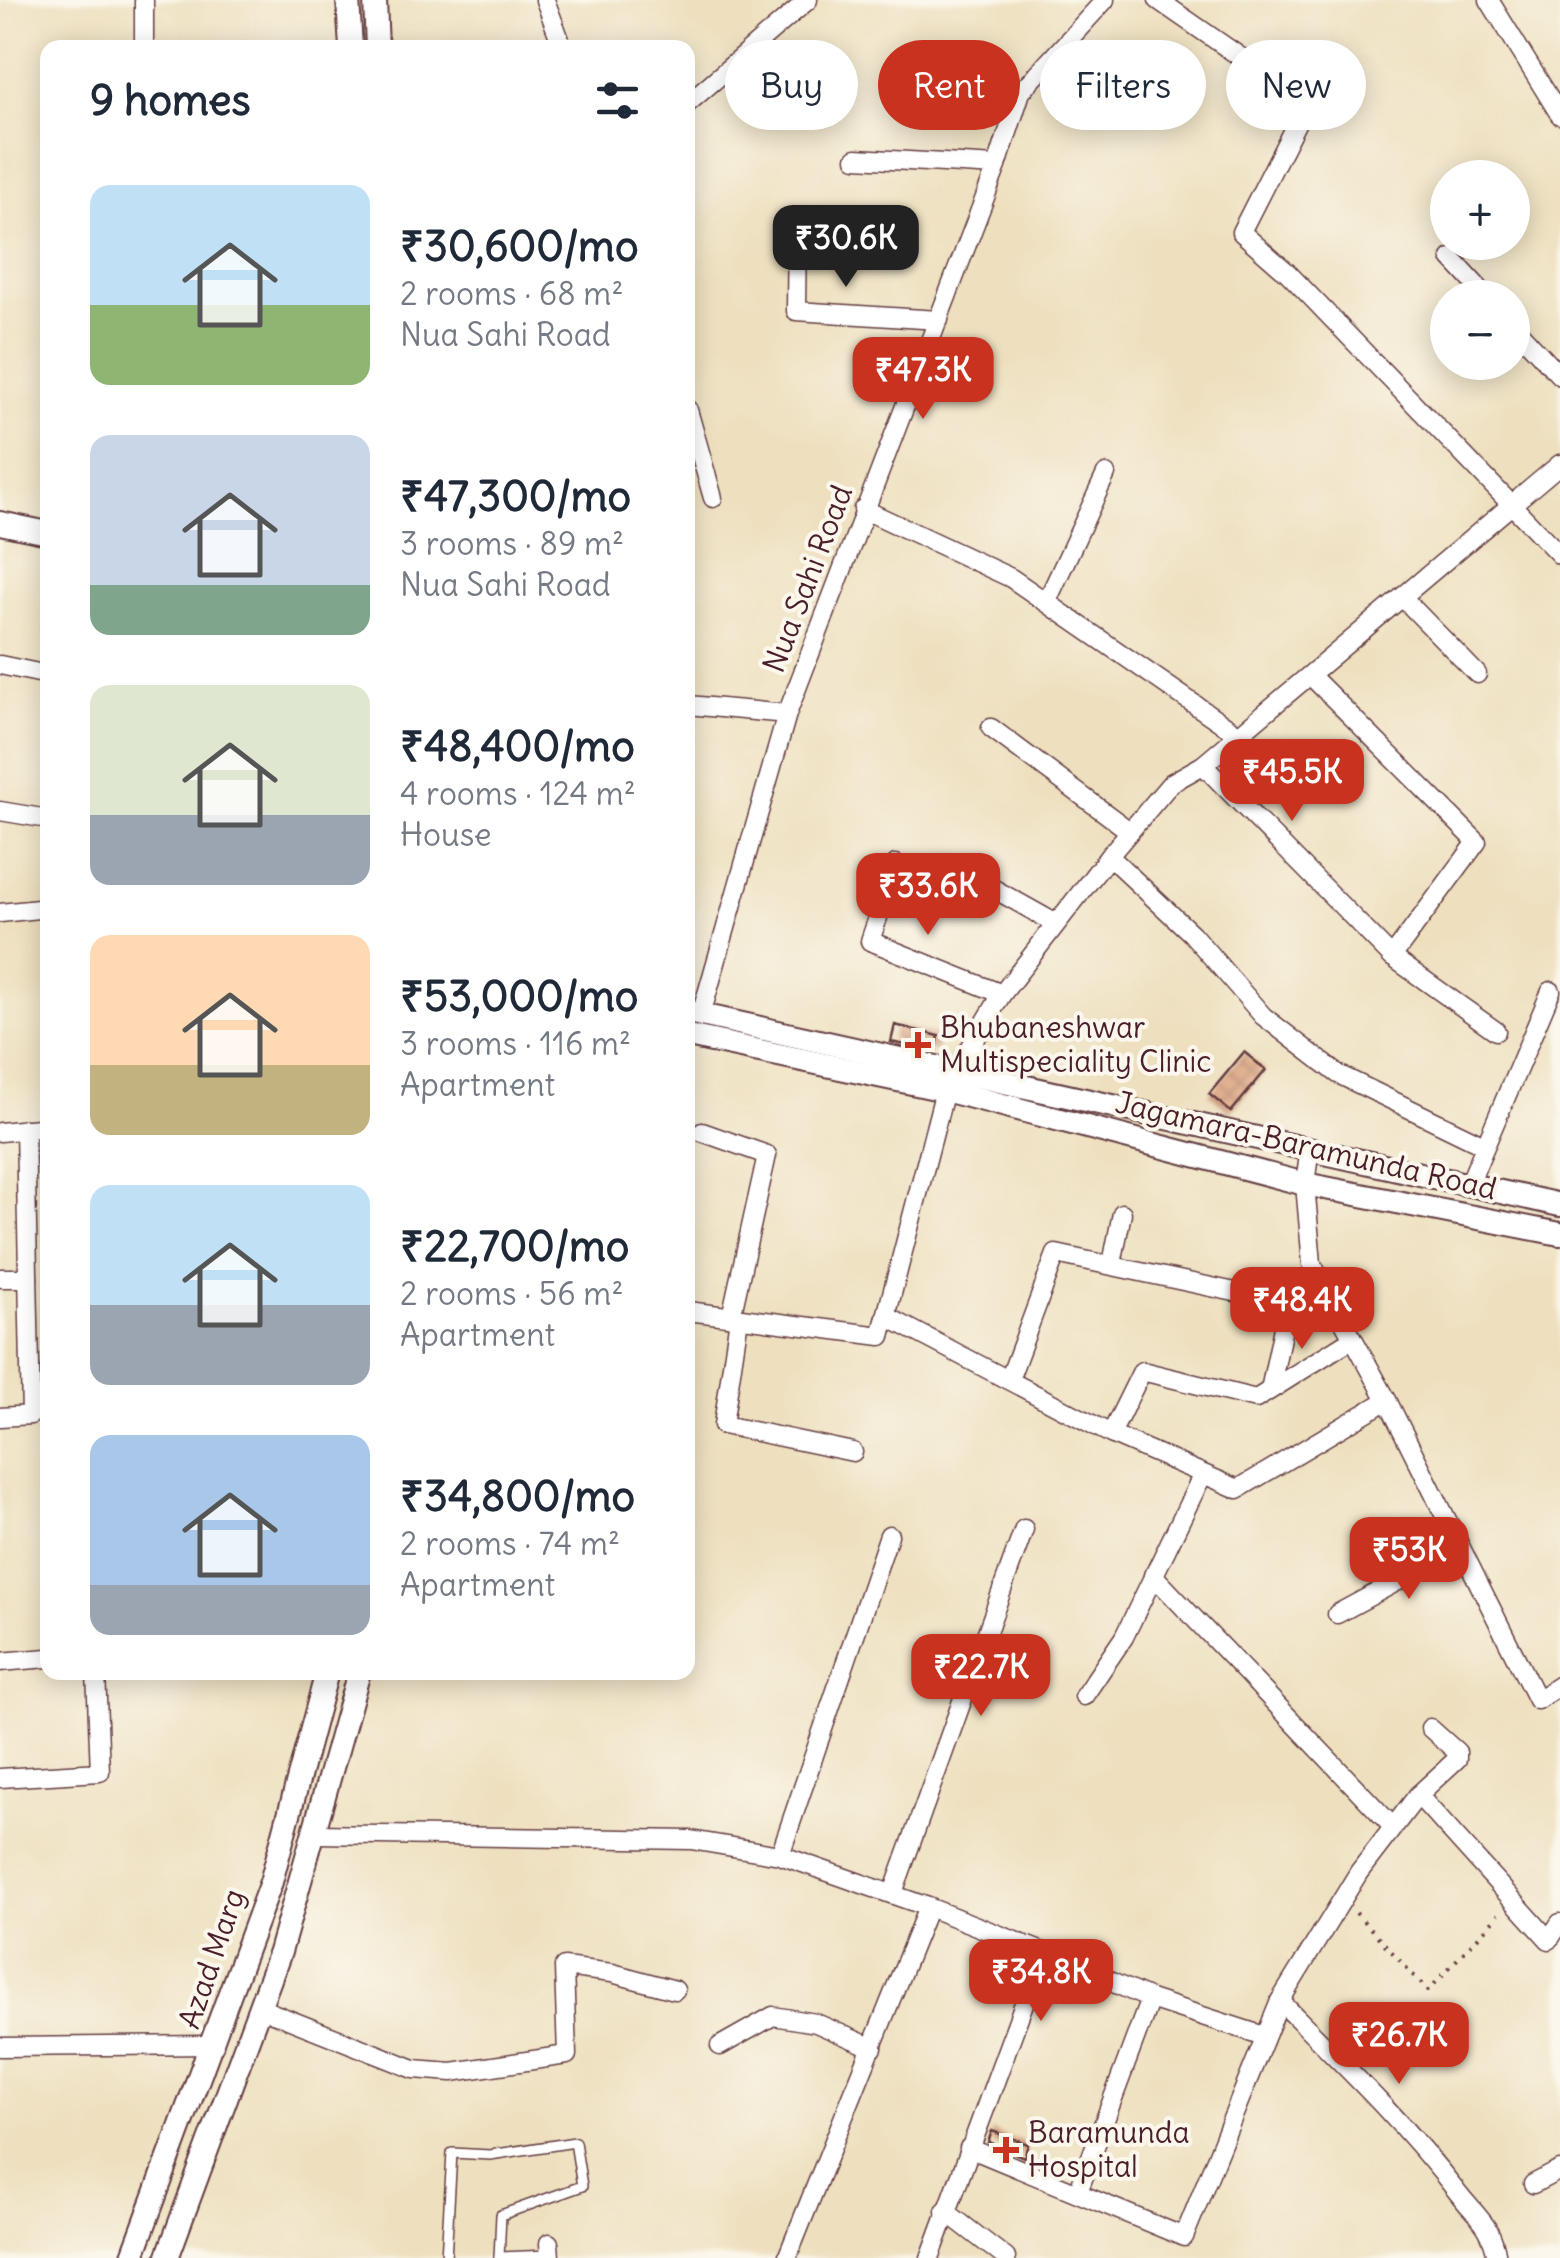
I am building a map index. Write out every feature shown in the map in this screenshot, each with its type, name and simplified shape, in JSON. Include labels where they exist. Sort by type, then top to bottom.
[{"type":"street","points":[[144,0],[144,40]]},
{"type":"street","points":[[348,0],[350,40]]},
{"type":"street","points":[[374,0],[376,40]]},
{"type":"street","points":[[545,0],[560,40]]},
{"type":"street","points":[[695,97],[808,0]]},
{"type":"street","name":"Nua Sahi Road","points":[[695,706],[787,714],[997,166],[1021,92],[1105,0]]},
{"type":"street","points":[[1158,0],[1306,106],[1242,232],[1288,274],[1560,556]]},
{"type":"street","points":[[1489,0],[1560,115]]},
{"type":"street","points":[[856,158],[997,166]]},
{"type":"street","points":[[797,220],[796,310],[939,320]]},
{"type":"street","points":[[1453,260],[1471,280]]},
{"type":"street","points":[[1530,344],[1560,376]]},
{"type":"street","points":[[695,436],[712,498]]},
{"type":"street","points":[[695,1312],[881,1336],[951,1080],[1002,994],[1054,923],[1171,783],[1203,764],[1560,464]]},
{"type":"street","points":[[1047,602],[1106,474]]},
{"type":"street","points":[[863,509],[1010,578],[1239,734]]},
{"type":"street","points":[[0,523],[40,531]]},
{"type":"street","points":[[1402,597],[1478,674]]},
{"type":"street","points":[[0,665],[40,673]]},
{"type":"street","points":[[1310,675],[1477,842],[1392,957]]},
{"type":"street","points":[[695,1010],[787,714]]},
{"type":"street","points":[[991,728],[1128,830]]},
{"type":"street","points":[[1203,764],[1392,957],[1496,1030]]},
{"type":"street","points":[[0,811],[40,818]]},
{"type":"street","points":[[1109,856],[1192,934],[1264,1016],[1338,1074],[1484,1145]]},
{"type":"street","points":[[896,864],[870,941],[1002,994]]},
{"type":"street","points":[[960,870],[1054,923]]},
{"type":"street","points":[[0,913],[40,909]]},
{"type":"street","points":[[1469,1184],[1551,991]]},
{"type":"street","name":"Jagamara-Baramunda Road","points":[[695,1013],[951,1080],[1305,1184],[1560,1234]]},
{"type":"street","name":"Jagamara-Baramunda Road","points":[[695,1037],[951,1080],[1310,1148],[1560,1205]]},
{"type":"street","points":[[0,1132],[40,1128]]},
{"type":"street","points":[[0,1418],[31,1415],[25,1130]]},
{"type":"street","points":[[702,1132],[767,1156],[735,1317],[723,1426],[853,1452]]},
{"type":"street","points":[[1310,1148],[1305,1184],[1312,1264],[1387,1400],[1537,1700],[1560,1685]]},
{"type":"street","points":[[1112,1264],[1122,1213]]},
{"type":"street","points":[[1009,1380],[1056,1254],[1338,1314]]},
{"type":"street","points":[[0,1278],[28,1278]]},
{"type":"street","points":[[1270,1390],[1288,1304]]},
{"type":"street","points":[[886,1316],[1112,1434],[1238,1489],[1387,1400]]},
{"type":"street","points":[[1112,1434],[1142,1371],[1256,1399],[1353,1338]]},
{"type":"street","points":[[1084,1696],[1124,1637],[1202,1476]]},
{"type":"street","points":[[893,1893],[1024,1530]]},
{"type":"street","points":[[780,1855],[889,1534]]},
{"type":"street","points":[[1336,1614],[1460,1548]]},
{"type":"street","points":[[1153,1576],[1394,1827]]},
{"type":"street","points":[[0,1662],[40,1659]]},
{"type":"street","points":[[0,1778],[100,1772],[96,1680]]},
{"type":"street","name":"Azad Marg","points":[[132,2258],[271,1882],[325,1680]]},
{"type":"street","name":"Azad Marg","points":[[167,2258],[260,2008],[316,1834],[357,1680]]},
{"type":"street","points":[[969,2148],[1184,2236],[1280,2001],[1342,1898],[1418,1795],[1456,1758],[1458,1752],[1430,1728]]},
{"type":"street","points":[[1418,1795],[1549,1940],[1560,1923]]},
{"type":"street","points":[[316,1834],[691,1840],[780,1855],[893,1893],[1150,1999],[1264,2036]]},
{"type":"street","points":[[788,2258],[928,1908]]},
{"type":"street","points":[[930,2258],[1042,1952]]},
{"type":"street","points":[[260,2008],[414,2068],[452,2072],[566,2054],[564,1967],[612,1973],[675,1990]]},
{"type":"street","points":[[1078,2192],[1150,1999]]},
{"type":"street","points":[[1280,2001],[1411,2132],[1466,2204],[1480,2214],[1498,2258]]},
{"type":"street","points":[[720,2046],[773,2016],[816,2023],[873,2048]]},
{"type":"street","points":[[0,2046],[214,2044]]},
{"type":"street","points":[[1533,2184],[1560,2170]]},
{"type":"street","points":[[946,2211],[1006,2258]]},
{"type":"lane","points":[[446,2258],[452,2153],[490,2155],[575,2142],[582,2186],[501,2215],[499,2258],[549,2252]]},
{"type":"path","points":[[1342,1898],[1428,1990],[1512,1900]]},
{"type":"building","points":[[895,1025],[939,1036],[936,1051],[891,1042]]},
{"type":"building","points":[[1244,1052],[1266,1070],[1231,1112],[1209,1094]]},
{"type":"building","points":[[992,2131],[1028,2144],[1024,2157],[988,2142]]},
{"type":"place","name":"Bhubaneshwar Multispeciality Clinic","points":[[918,1045]]},
{"type":"place","name":"Baramunda Hospital","points":[[1006,2150]]}]
